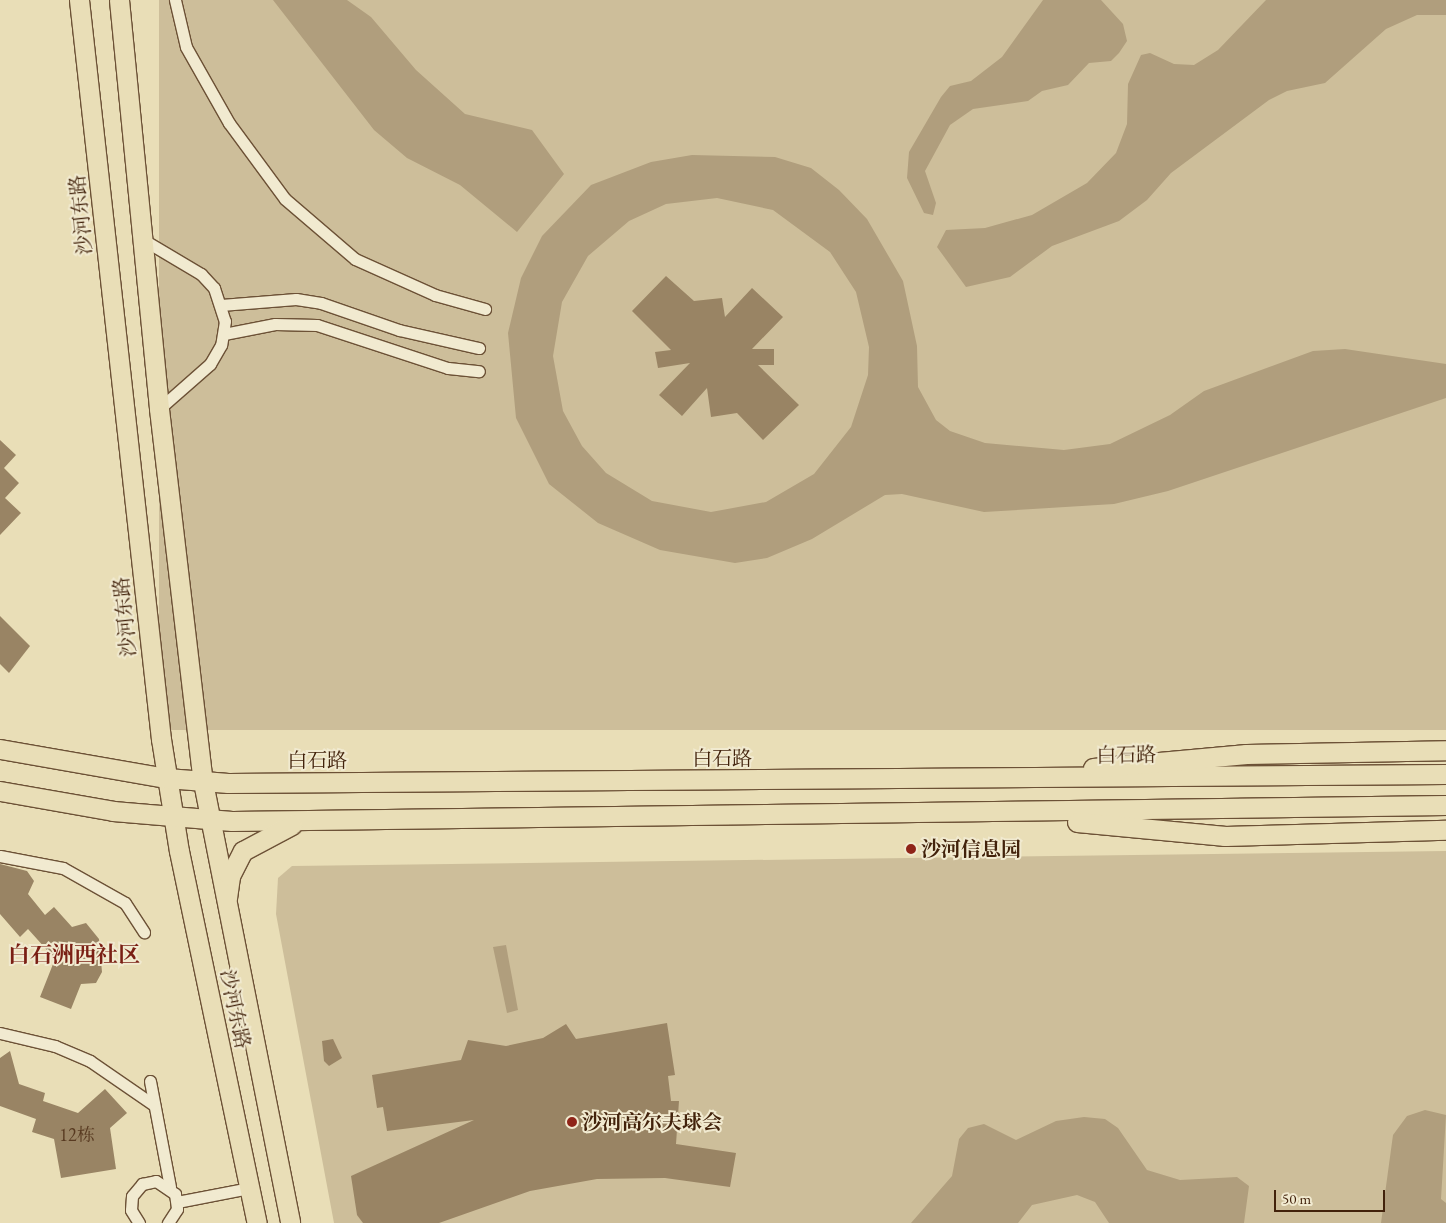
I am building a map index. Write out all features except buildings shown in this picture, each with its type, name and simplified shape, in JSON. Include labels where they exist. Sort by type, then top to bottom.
[{"type":"main road","name":"沙河东路","points":[[79,0],[167,778],[173,817],[257,1223]]},
{"type":"main road","name":"沙河东路","points":[[119,0],[159,409],[203,782],[226,917],[290,1223]]},
{"type":"main road","name":"白石路","points":[[0,749],[167,778],[203,782],[1005,780],[1446,774]]},
{"type":"main road","points":[[1005,780],[1171,758],[1446,750]]},
{"type":"main road","points":[[0,791],[173,817],[209,820],[313,821],[1006,813],[1446,805]]},
{"type":"main road","points":[[1006,813],[1225,836],[1446,830]]},
{"type":"main road","points":[[226,917],[230,876],[243,851],[273,832],[313,821]]},
{"type":"street","points":[[175,0],[186,47],[229,122],[285,199],[355,259],[435,295],[485,309]]},
{"type":"street","points":[[142,239],[191,265],[214,288],[221,305],[224,334],[200,375],[159,409]]},
{"type":"street","points":[[221,305],[296,299],[321,302],[399,330],[479,348]]},
{"type":"street","points":[[224,334],[275,324],[317,325],[448,368],[479,371]]},
{"type":"street","points":[[0,856],[63,868],[126,902],[144,932]]},
{"type":"street","points":[[0,1033],[55,1046],[90,1061],[154,1105]]},
{"type":"street","points":[[150,1081],[170,1187],[177,1202],[173,1221]]},
{"type":"street","points":[[134,1221],[130,1203],[142,1184],[156,1181],[170,1187]]},
{"type":"street","points":[[177,1202],[249,1188]]},
{"type":"shaded area","points":[[159,0],[1446,0],[1446,730],[159,730]]},
{"type":"shaded area","points":[[273,0],[347,0],[371,17],[416,70],[465,114],[532,130],[564,174],[517,232],[460,185],[407,158],[374,130]]},
{"type":"shaded area","points":[[1043,0],[1101,0],[1123,24],[1127,41],[1119,53],[1111,61],[1089,63],[1068,85],[1042,91],[1028,101],[973,109],[950,125],[925,171],[936,203],[933,215],[924,213],[907,178],[909,152],[941,97],[950,86],[971,81],[1002,57]]},
{"type":"shaded area","points":[[1266,0],[1446,0],[1446,15],[1417,15],[1386,29],[1325,83],[1287,91],[1269,100],[1171,173],[1147,200],[1119,221],[1052,246],[1010,277],[966,287],[937,247],[946,230],[985,228],[1032,215],[1087,183],[1116,153],[1127,124],[1128,84],[1141,55],[1150,53],[1174,64],[1194,65],[1218,50]]},
{"type":"shaded area","points":[[692,155],[775,157],[811,168],[839,190],[867,219],[903,281],[917,346],[918,387],[936,420],[950,431],[985,443],[1064,450],[1110,444],[1170,415],[1204,391],[1313,351],[1345,349],[1446,364],[1446,398],[1168,491],[1114,504],[984,512],[902,494],[885,495],[812,539],[767,558],[735,563],[660,550],[598,523],[549,484],[516,418],[508,333],[521,278],[542,236],[591,185],[651,162]],"holes":[[[717,198],[773,210],[830,252],[856,292],[869,347],[868,375],[851,427],[814,474],[766,502],[711,512],[652,501],[606,473],[582,446],[563,411],[553,356],[562,302],[588,256],[629,221],[666,204]]]},
{"type":"shaded area","name":"沙河高尔夫球会","points":[[1446,851],[1446,1223],[334,1223],[276,914],[278,878],[292,866]]},
{"type":"shaded area","points":[[506,945],[518,1010],[507,1013],[493,947]]},
{"type":"shaded area","points":[[1425,1110],[1446,1115],[1441,1199],[1446,1203],[1446,1223],[1381,1223],[1393,1135],[1407,1116]]},
{"type":"shaded area","points":[[1084,1117],[1105,1119],[1118,1128],[1147,1170],[1180,1180],[1237,1177],[1249,1186],[1244,1223],[1109,1223],[1095,1202],[1077,1195],[1032,1205],[1018,1223],[911,1223],[952,1176],[959,1139],[968,1128],[984,1124],[1016,1140],[1056,1121]]},
{"type":"place","name":"沙河信息园","points":[[911,849]]},
{"type":"place","name":"沙河高尔夫球会","points":[[572,1122]]},
{"type":"district","name":"白石洲西社区","points":[[74,955]]}]
